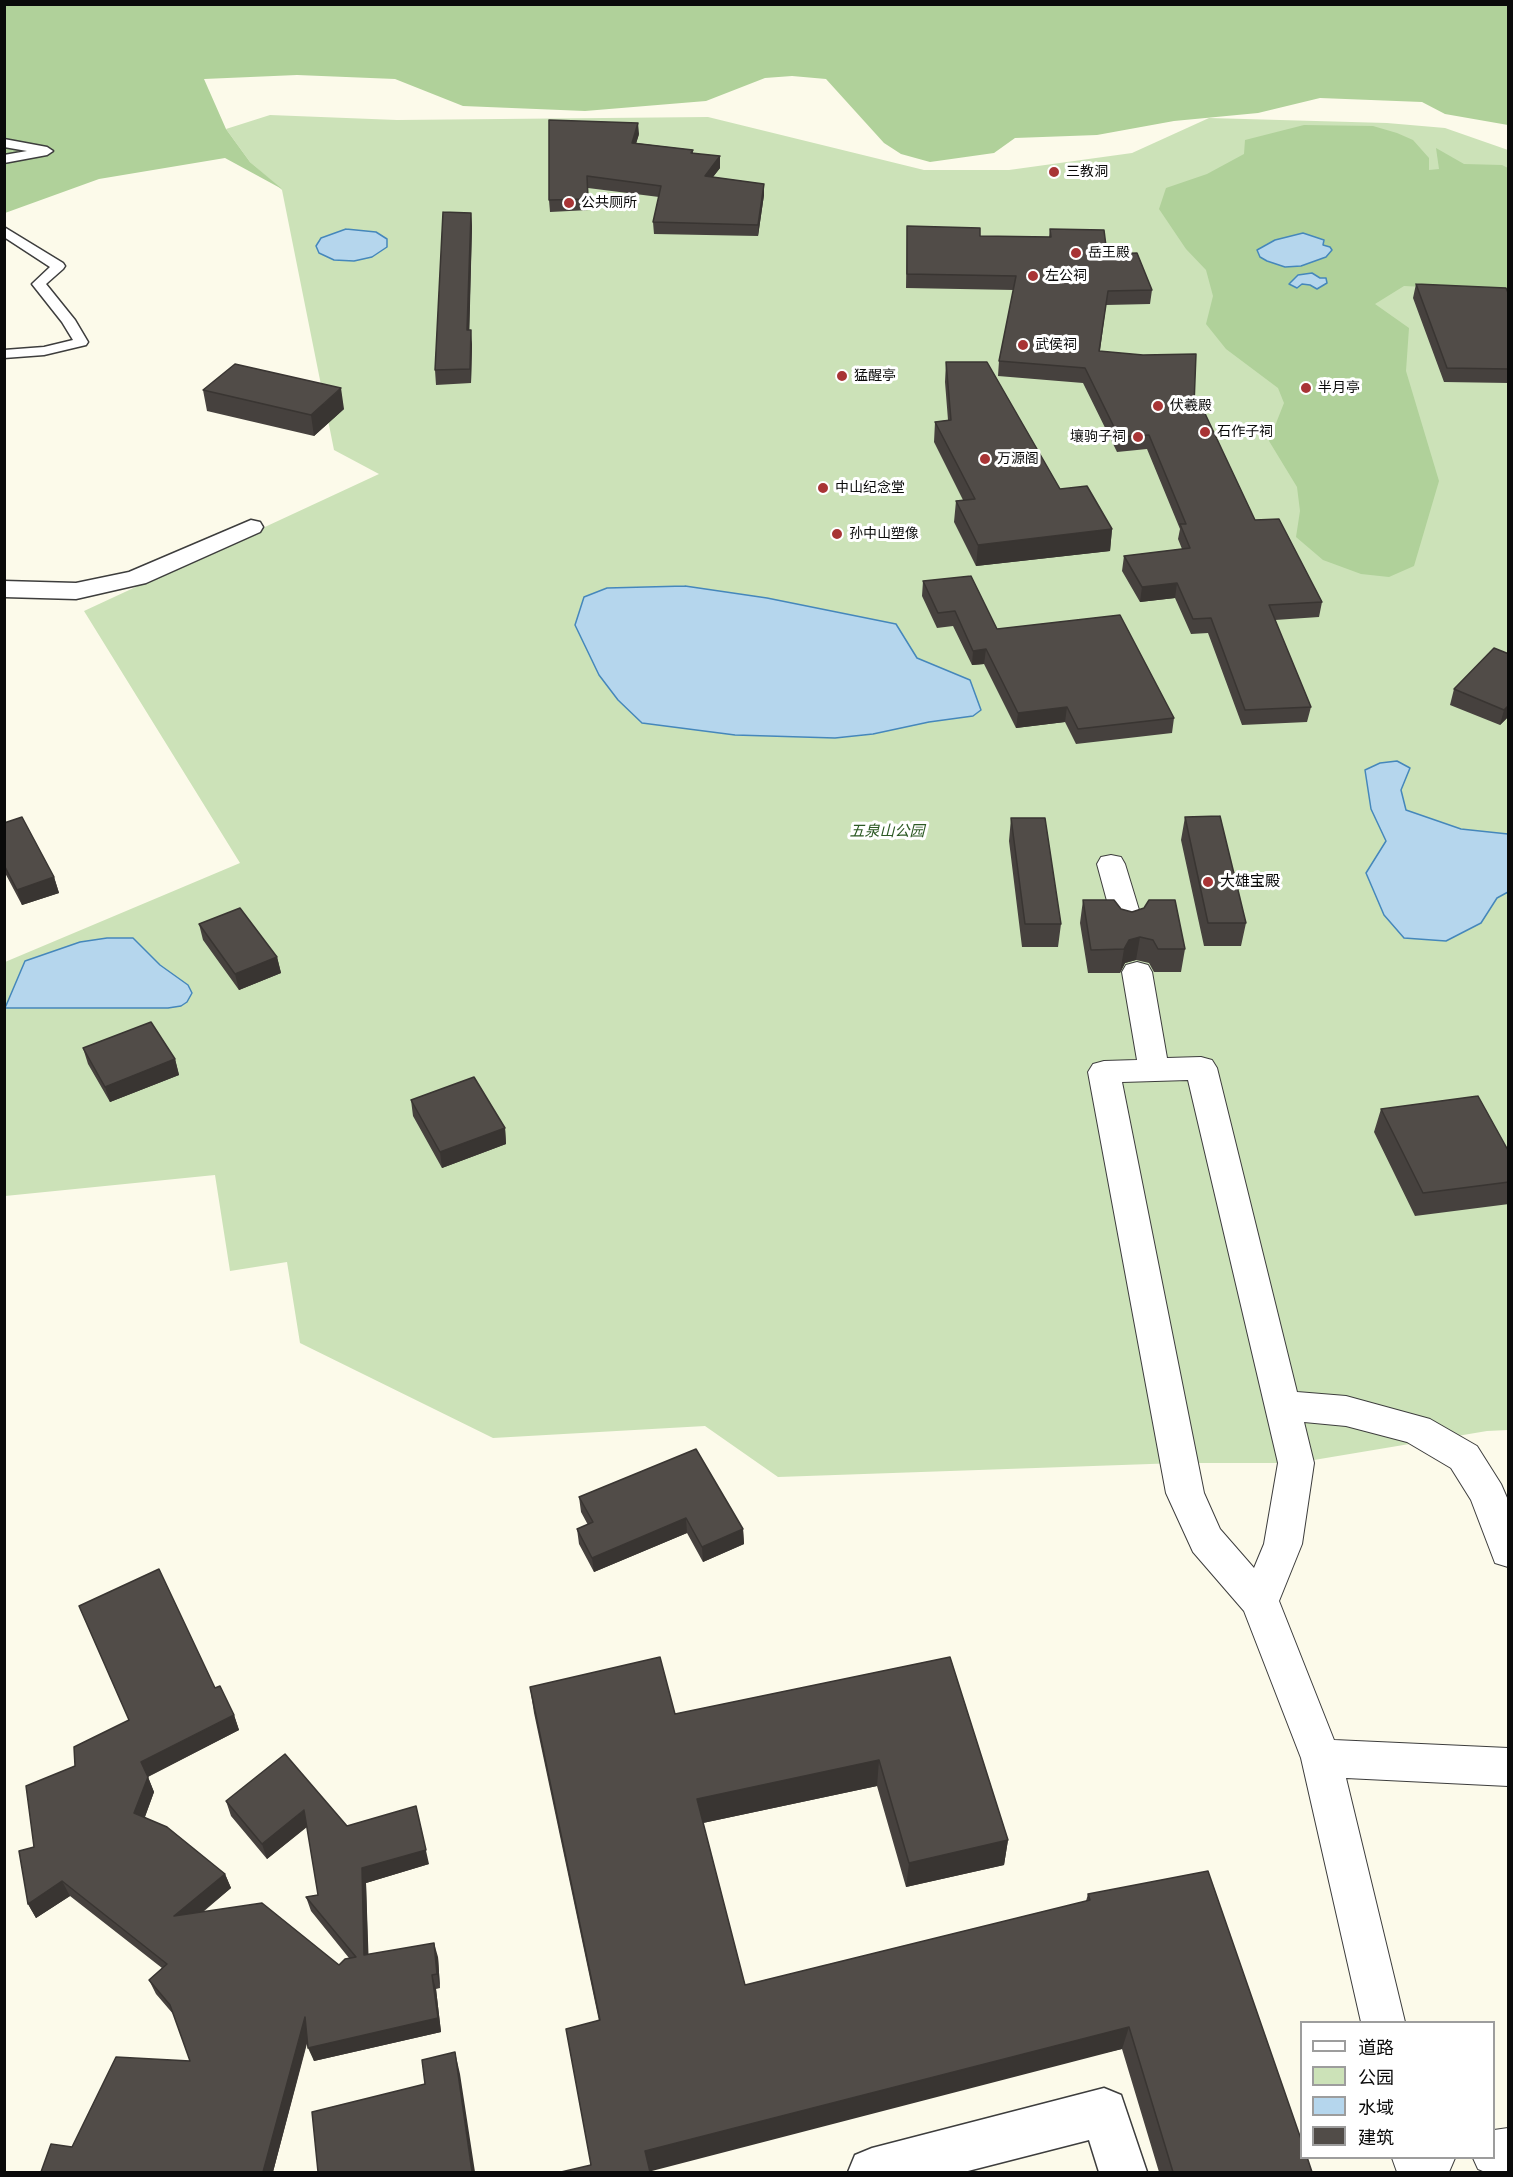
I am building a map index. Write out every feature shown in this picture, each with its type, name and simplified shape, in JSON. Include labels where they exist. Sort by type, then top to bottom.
[{"type":"street","points":[[4,589],[76,591],[137,578],[251,527]]},
{"type":"street","points":[[1111,864],[1128,923]]},
{"type":"street","points":[[1137,972],[1154,1070]]},
{"type":"street","points":[[1260,1601],[1283,1545],[1296,1463],[1201,1068],[1104,1072],[1185,1492],[1206,1540],[1260,1601],[1321,1758],[1383,2021]]},
{"type":"street","points":[[1282,1406],[1346,1411],[1417,1430],[1464,1457],[1488,1495],[1509,1551]]},
{"type":"street","points":[[1321,1758],[1509,1767]]},
{"type":"street","points":[[872,2172],[1104,2112],[1123,2172]]},
{"type":"lane","points":[[4,143],[47,152],[4,159]]},
{"type":"lane","points":[[4,231],[58,266],[39,284],[68,320],[81,342],[44,351],[4,354]]},
{"type":"green space","points":[[4,5],[1508,5],[1508,125],[1445,114],[1422,102],[1320,98],[1258,113],[1174,121],[1097,135],[1015,138],[994,153],[930,162],[901,154],[884,143],[826,79],[792,76],[765,78],[706,101],[585,111],[463,106],[395,79],[297,75],[204,79],[226,129],[250,162],[282,189],[225,158],[99,179],[5,213]]},
{"type":"green space","name":"五泉山公园","points":[[270,115],[397,120],[708,117],[924,170],[1009,170],[1132,153],[1209,118],[1387,123],[1445,128],[1508,150],[1508,1430],[1487,1431],[1296,1463],[1179,1463],[778,1477],[705,1426],[493,1438],[300,1343],[287,1262],[230,1271],[215,1175],[5,1196],[5,962],[240,863],[84,611],[379,474],[334,450],[282,190],[250,162],[226,129]]},
{"type":"green space","points":[[1304,125],[1373,126],[1397,133],[1413,140],[1429,158],[1429,170],[1439,169],[1436,148],[1464,164],[1502,165],[1508,168],[1508,291],[1404,286],[1375,304],[1409,328],[1406,371],[1439,481],[1414,566],[1389,577],[1361,574],[1323,560],[1296,537],[1300,511],[1297,487],[1269,441],[1284,403],[1278,388],[1226,349],[1206,324],[1213,296],[1206,270],[1186,249],[1159,209],[1166,188],[1207,174],[1244,154],[1245,140]]},
{"type":"water","points":[[346,229],[376,232],[387,239],[387,247],[372,257],[354,261],[334,260],[319,253],[316,246],[321,238]]},
{"type":"water","points":[[1303,233],[1324,240],[1323,245],[1332,250],[1326,257],[1301,266],[1285,267],[1260,257],[1257,250],[1275,240]]},
{"type":"water","points":[[1312,273],[1320,278],[1326,278],[1327,283],[1317,289],[1310,285],[1302,284],[1297,288],[1289,284],[1298,275]]},
{"type":"water","points":[[685,586],[767,598],[896,624],[917,658],[970,680],[981,710],[973,716],[929,722],[873,734],[835,738],[735,735],[642,723],[618,700],[599,675],[575,625],[584,597],[607,588]]},
{"type":"water","points":[[1397,761],[1410,768],[1401,790],[1406,810],[1461,829],[1508,834],[1508,892],[1497,898],[1481,923],[1446,941],[1404,938],[1384,915],[1366,873],[1386,841],[1371,809],[1365,770],[1380,763]]},
{"type":"water","points":[[107,938],[133,938],[160,965],[188,985],[192,993],[187,1002],[181,1006],[168,1008],[5,1008],[25,961],[80,942]]},
{"type":"building","points":[[549,120],[638,123],[632,143],[693,150],[691,153],[720,156],[705,176],[764,184],[758,225],[653,222],[661,186],[587,176],[588,199],[549,200]]},
{"type":"building","points":[[443,212],[471,213],[467,330],[471,330],[470,369],[435,370]]},
{"type":"building","points":[[907,226],[980,228],[980,236],[1051,237],[1050,229],[1104,230],[1107,254],[1137,253],[1152,290],[1108,291],[1099,351],[1143,355],[1196,354],[1194,405],[1201,405],[1255,520],[1279,519],[1322,602],[1269,605],[1311,707],[1245,710],[1211,618],[1193,619],[1177,583],[1142,587],[1124,556],[1190,548],[1180,524],[1186,524],[1149,435],[1119,437],[1085,368],[999,361],[1016,276],[907,274]]},
{"type":"building","points":[[1416,284],[1506,288],[1509,295],[1509,369],[1447,368]]},
{"type":"building","points":[[946,362],[987,362],[1060,489],[1087,486],[1112,529],[978,545],[956,501],[975,499],[935,422],[951,420]]},
{"type":"building","points":[[235,364],[341,388],[311,415],[203,390]]},
{"type":"building","points":[[971,576],[997,629],[1120,615],[1174,718],[1078,729],[1067,707],[1018,713],[986,649],[973,651],[955,611],[938,613],[923,581]]},
{"type":"building","points":[[1494,648],[1509,654],[1509,705],[1504,710],[1454,689]]},
{"type":"building","points":[[1220,816],[1246,923],[1208,923],[1185,817]]},
{"type":"building","points":[[22,817],[54,877],[17,890],[4,865],[4,823]]},
{"type":"building","points":[[1011,818],[1045,818],[1061,924],[1025,924]]},
{"type":"building","points":[[1083,900],[1114,900],[1121,909],[1132,912],[1144,908],[1149,900],[1175,900],[1185,949],[1158,949],[1153,940],[1140,937],[1129,940],[1124,949],[1091,950]]},
{"type":"building","points":[[240,908],[277,957],[235,974],[199,924]]},
{"type":"building","points":[[151,1022],[175,1059],[105,1087],[83,1048]]},
{"type":"building","points":[[474,1077],[505,1128],[440,1152],[411,1100]]},
{"type":"building","points":[[1478,1096],[1509,1152],[1509,1182],[1423,1193],[1381,1109]]},
{"type":"building","points":[[696,1449],[743,1529],[702,1547],[686,1518],[592,1558],[577,1529],[593,1522],[579,1497]]},
{"type":"building","points":[[159,1569],[215,1688],[220,1686],[234,1715],[141,1762],[148,1777],[134,1813],[167,1827],[225,1874],[174,1916],[262,1903],[339,1965],[345,1959],[356,1957],[306,1897],[318,1895],[304,1810],[262,1844],[226,1801],[285,1754],[347,1826],[416,1806],[426,1850],[362,1868],[364,1955],[434,1943],[437,1974],[432,1975],[438,2018],[308,2048],[305,2017],[263,2172],[41,2172],[51,2144],[72,2147],[116,2057],[190,2061],[170,2005],[149,1980],[167,1964],[62,1881],[28,1904],[19,1851],[34,1847],[26,1786],[75,1766],[74,1747],[129,1720],[79,1606]]},
{"type":"building","points":[[660,1657],[675,1714],[950,1657],[1008,1840],[909,1863],[879,1760],[697,1799],[745,1985],[1090,1900],[1088,1894],[1208,1871],[1300,2136],[1300,2159],[1308,2159],[1312,2172],[1173,2172],[1129,2027],[645,2151],[650,2172],[561,2172],[591,2165],[566,2029],[600,2020],[530,1687]]},
{"type":"building","points":[[455,2052],[472,2172],[318,2172],[312,2112],[425,2084],[422,2060]]},
{"type":"place","name":"三教洞","points":[[1054,172]]},
{"type":"place","name":"公共厕所","points":[[569,203]]},
{"type":"place","name":"岳王殿","points":[[1076,253]]},
{"type":"place","name":"左公祠","points":[[1033,276]]},
{"type":"place","name":"武侯祠","points":[[1023,345]]},
{"type":"place","name":"猛醒亭","points":[[842,376]]},
{"type":"place","name":"半月亭","points":[[1306,388]]},
{"type":"place","name":"伏羲殿","points":[[1158,406]]},
{"type":"place","name":"石作子祠","points":[[1205,432]]},
{"type":"place","name":"壤驹子祠","points":[[1138,437]]},
{"type":"place","name":"万源阁","points":[[985,459]]},
{"type":"place","name":"中山纪念堂","points":[[823,488]]},
{"type":"place","name":"孙中山塑像","points":[[837,534]]},
{"type":"place","name":"大雄宝殿","points":[[1208,882]]}]
